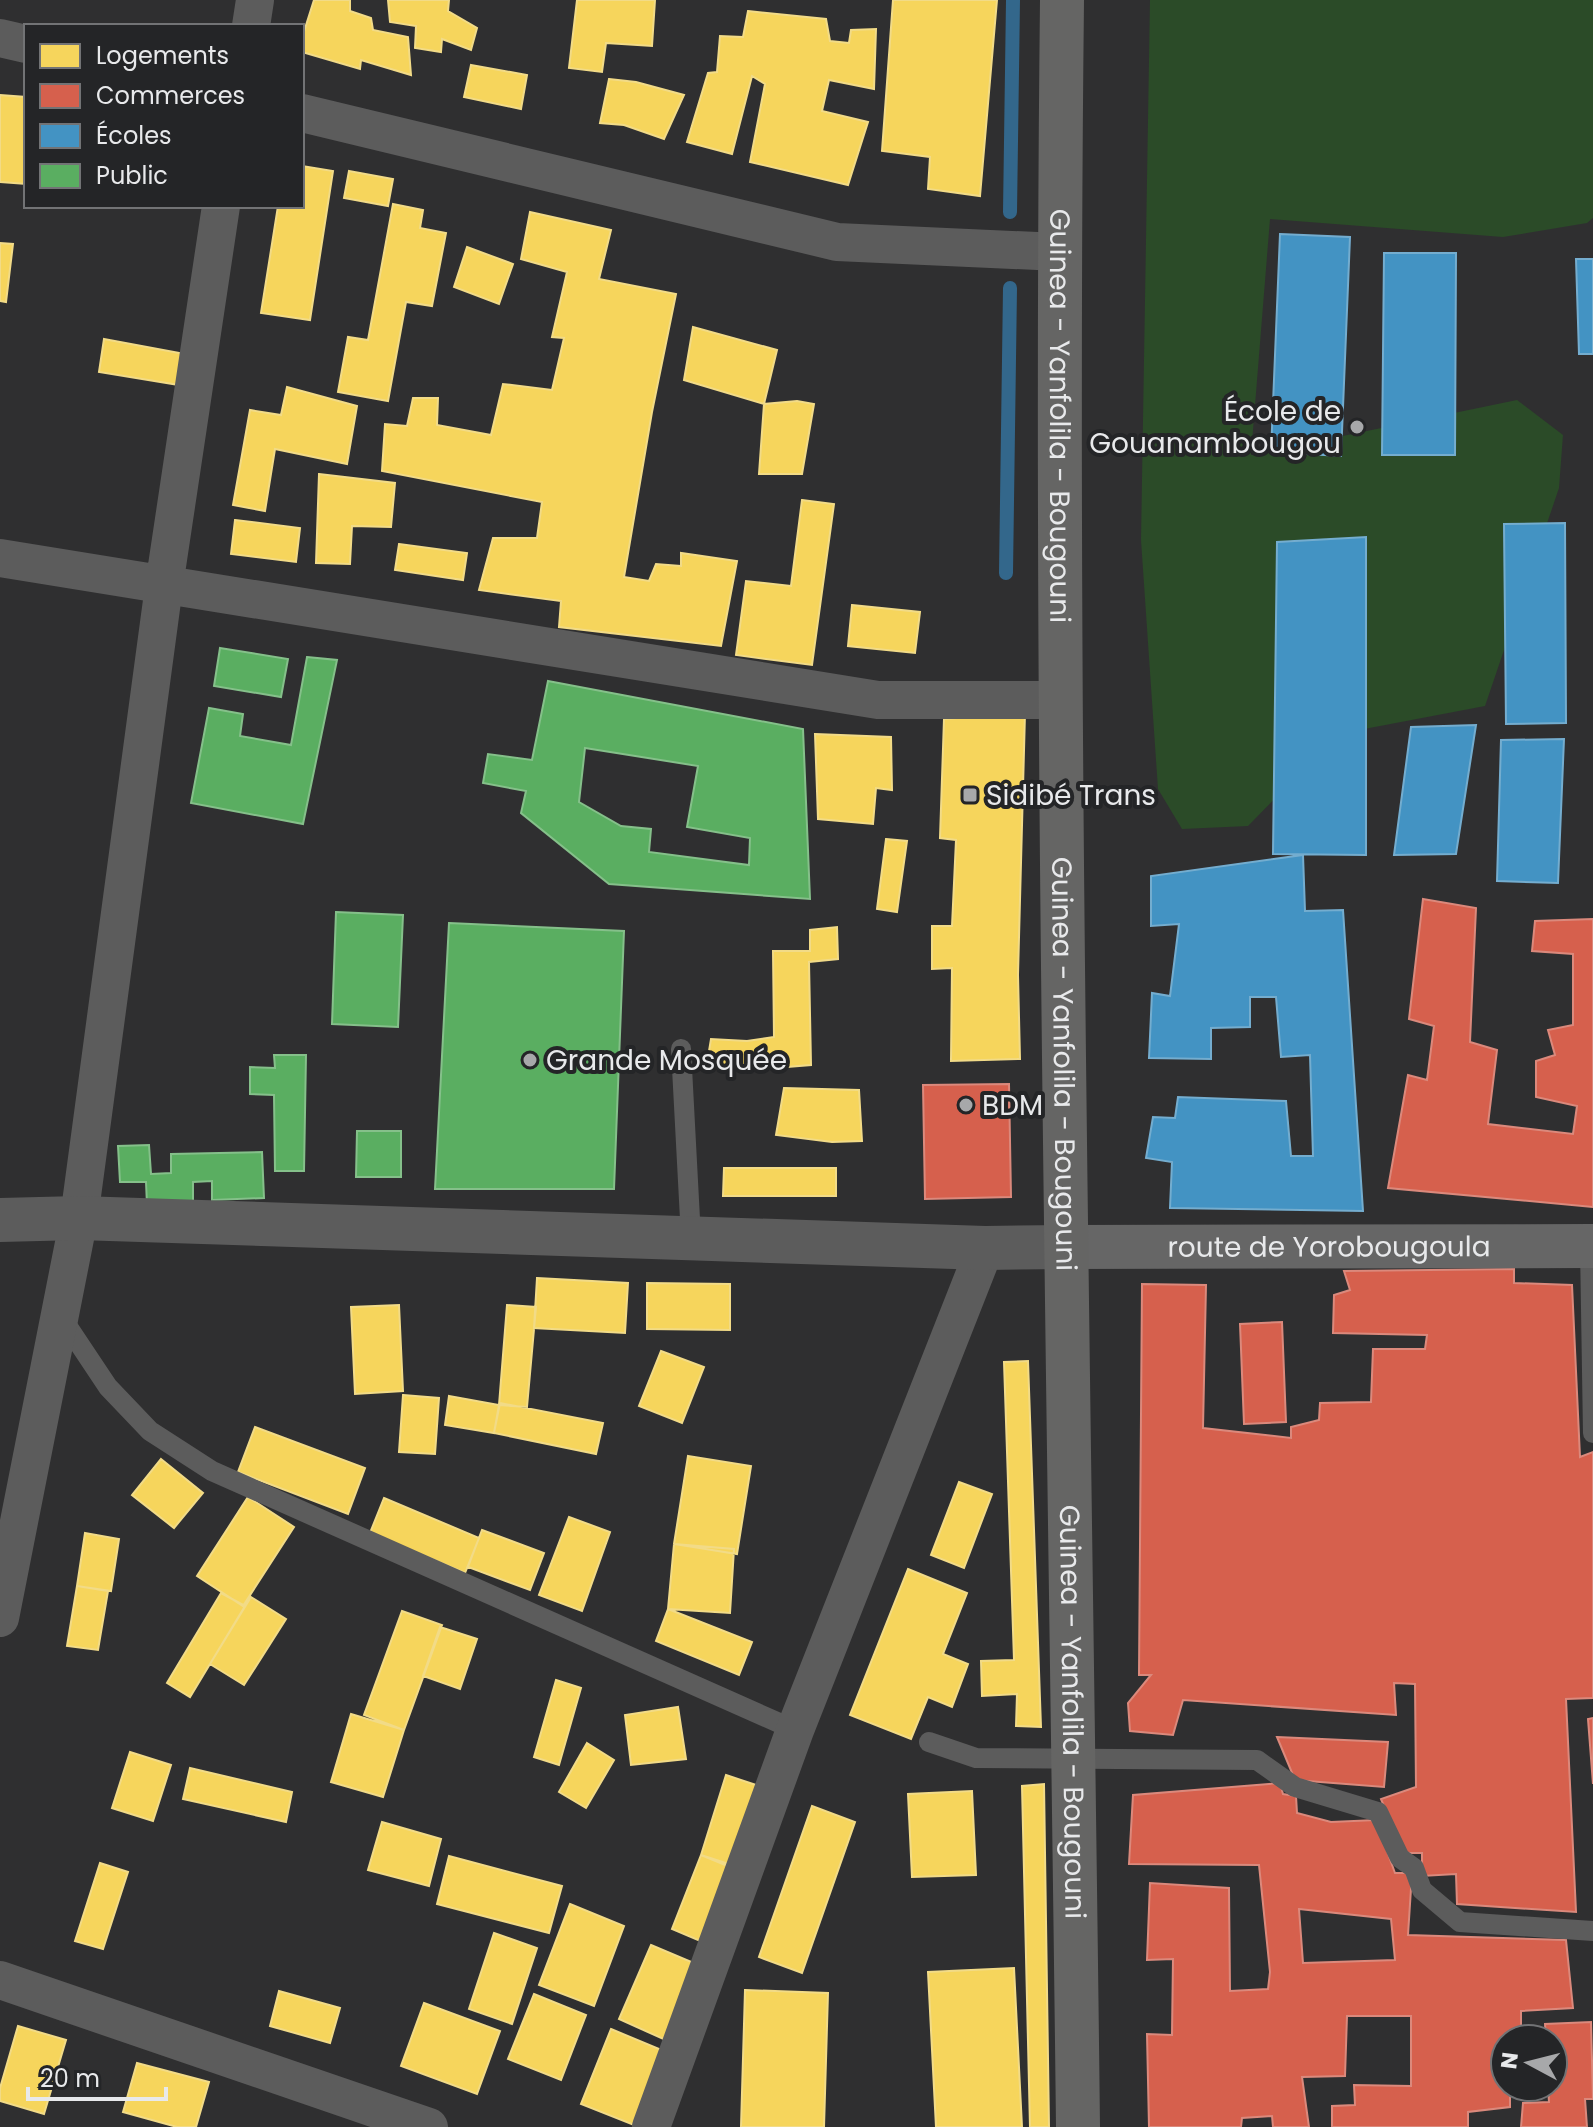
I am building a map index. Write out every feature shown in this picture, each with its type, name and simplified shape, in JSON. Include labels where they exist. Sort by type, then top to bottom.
[{"type":"main road","name":"Guinea - Yanfolila - Bougouni","points":[[1062,0],[1059,700],[1078,2127]]},
{"type":"main road","name":"route de Yorobougoula","points":[[1067,1247],[1592,1246]]},
{"type":"street","points":[[251,24],[255,0]]},
{"type":"street","points":[[0,38],[24,44]]},
{"type":"street","points":[[304,113],[837,242],[1059,252]]},
{"type":"street","points":[[0,1618],[79,1218],[164,586],[221,208]]},
{"type":"street","points":[[0,558],[878,700],[1059,700]]},
{"type":"street","points":[[0,1220],[79,1218],[985,1248],[1067,1247]]},
{"type":"street","points":[[651,2127],[795,1730],[985,1248]]},
{"type":"street","points":[[0,1980],[429,2127]]},
{"type":"lane","points":[[681,1049],[691,1238]]},
{"type":"lane","points":[[1592,1246],[1593,1433]]},
{"type":"lane","points":[[60,1315],[108,1387],[150,1431],[212,1471],[795,1730]]},
{"type":"lane","points":[[929,1742],[976,1758],[1257,1760],[1295,1787],[1378,1812],[1400,1858],[1414,1868],[1422,1890],[1460,1922],[1593,1931]]},
{"type":"green space","name":"École de Gouanambougou","points":[[1150,0],[1593,0],[1593,218],[1587,223],[1503,237],[1270,219],[1251,455],[1517,400],[1563,435],[1559,488],[1485,706],[1338,734],[1248,826],[1182,829],[1158,789],[1141,540]]},
{"type":"building: Logements","points":[[314,0],[350,0],[350,11],[371,18],[373,30],[408,37],[411,75],[361,60],[360,69],[304,53],[304,32]]},
{"type":"building: Logements","points":[[388,0],[449,0],[448,11],[477,28],[471,50],[442,39],[441,52],[415,48],[416,26],[390,22]]},
{"type":"building: Logements","points":[[577,0],[655,0],[652,46],[606,43],[602,72],[569,68]]},
{"type":"building: Logements","points":[[893,0],[997,0],[980,196],[928,189],[930,157],[882,151]]},
{"type":"building: Logements","points":[[748,11],[826,19],[830,41],[849,43],[851,30],[876,29],[874,89],[829,80],[822,111],[868,122],[848,185],[750,162],[765,84],[752,76],[732,154],[687,142],[708,73],[717,72],[720,36],[743,37]]},
{"type":"building: Logements","points":[[471,65],[527,75],[521,109],[464,97]]},
{"type":"building: Logements","points":[[609,79],[636,82],[684,95],[664,139],[624,125],[600,123]]},
{"type":"building: Logements","points":[[0,95],[24,97],[24,184],[0,182]]},
{"type":"building: Logements","points":[[304,166],[333,171],[310,320],[261,313],[278,208],[304,208]]},
{"type":"building: Logements","points":[[349,171],[393,179],[388,206],[344,198]]},
{"type":"building: Logements","points":[[393,204],[423,210],[420,228],[446,233],[432,306],[406,302],[388,401],[338,392],[348,337],[368,340]]},
{"type":"building: Logements","points":[[530,212],[611,230],[599,279],[676,294],[624,577],[649,581],[656,564],[681,566],[681,553],[737,561],[721,646],[559,627],[561,601],[479,590],[493,538],[537,538],[542,502],[382,471],[385,424],[407,426],[413,398],[438,398],[437,425],[491,435],[503,384],[552,390],[564,338],[552,337],[567,272],[521,259]]},
{"type":"building: Logements","points":[[0,243],[13,244],[6,302],[0,301]]},
{"type":"building: Logements","points":[[467,247],[513,264],[499,304],[454,287]]},
{"type":"building: Logements","points":[[693,327],[777,350],[764,404],[684,380]]},
{"type":"building: Logements","points":[[104,339],[185,354],[179,385],[99,372]]},
{"type":"building: Logements","points":[[287,387],[357,406],[347,464],[275,449],[265,511],[233,505],[250,410],[281,415]]},
{"type":"building: Logements","points":[[797,401],[814,404],[802,474],[759,474],[764,404]]},
{"type":"building: Logements","points":[[319,474],[395,483],[391,527],[352,526],[350,564],[316,563]]},
{"type":"building: Logements","points":[[802,500],[834,504],[812,665],[736,655],[746,581],[791,586]]},
{"type":"building: Logements","points":[[235,520],[300,528],[296,562],[231,554]]},
{"type":"building: Logements","points":[[399,544],[467,553],[463,580],[395,570]]},
{"type":"building: Logements","points":[[852,605],[920,612],[915,653],[848,646]]},
{"type":"building: Logements","points":[[1025,713],[1018,975],[1020,1059],[951,1061],[952,968],[932,969],[932,926],[952,926],[956,840],[940,838],[944,719]]},
{"type":"building: Logements","points":[[815,734],[891,737],[892,790],[876,788],[873,824],[818,819]]},
{"type":"building: Logements","points":[[886,839],[907,841],[897,912],[877,909]]},
{"type":"building: Logements","points":[[837,927],[838,959],[809,962],[811,1065],[748,1070],[706,1069],[711,1039],[747,1041],[774,1037],[773,951],[810,951],[810,930]]},
{"type":"building: Logements","points":[[784,1088],[859,1090],[862,1141],[832,1142],[776,1135]]},
{"type":"building: Logements","points":[[724,1168],[836,1168],[836,1196],[723,1196]]},
{"type":"building: Logements","points":[[537,1278],[628,1283],[625,1333],[534,1328]]},
{"type":"building: Logements","points":[[647,1283],[730,1284],[730,1330],[647,1329]]},
{"type":"building: Logements","points":[[399,1305],[403,1391],[355,1394],[351,1307]]},
{"type":"building: Logements","points":[[507,1305],[536,1307],[527,1407],[499,1405]]},
{"type":"building: Logements","points":[[661,1351],[704,1367],[682,1423],[639,1406]]},
{"type":"building: Logements","points":[[1028,1361],[1041,1727],[1016,1726],[1017,1694],[982,1696],[981,1661],[1014,1660],[1004,1362]]},
{"type":"building: Logements","points":[[403,1395],[439,1398],[435,1454],[399,1452]]},
{"type":"building: Logements","points":[[449,1396],[499,1405],[494,1433],[445,1425]]},
{"type":"building: Logements","points":[[500,1403],[603,1423],[596,1454],[494,1433]]},
{"type":"building: Logements","points":[[255,1427],[365,1468],[348,1514],[238,1472]]},
{"type":"building: Logements","points":[[688,1456],[751,1466],[737,1554],[674,1544]]},
{"type":"building: Logements","points":[[161,1459],[203,1493],[174,1528],[132,1495]]},
{"type":"building: Logements","points":[[959,1482],[992,1494],[964,1568],[931,1555]]},
{"type":"building: Logements","points":[[248,1497],[294,1527],[243,1606],[197,1576]]},
{"type":"building: Logements","points":[[384,1498],[479,1538],[465,1573],[370,1533]]},
{"type":"building: Logements","points":[[569,1517],[610,1532],[582,1611],[539,1595]]},
{"type":"building: Logements","points":[[482,1530],[544,1553],[530,1590],[468,1567]]},
{"type":"building: Logements","points":[[85,1533],[119,1539],[111,1591],[77,1586]]},
{"type":"building: Logements","points":[[674,1544],[734,1549],[730,1613],[668,1609]]},
{"type":"building: Logements","points":[[908,1569],[967,1593],[943,1654],[968,1664],[952,1707],[928,1697],[911,1739],[850,1715]]},
{"type":"building: Logements","points":[[77,1586],[108,1591],[98,1650],[67,1646]]},
{"type":"building: Logements","points":[[221,1593],[245,1606],[190,1697],[167,1683]]},
{"type":"building: Logements","points":[[251,1597],[286,1619],[244,1685],[210,1664]]},
{"type":"building: Logements","points":[[668,1609],[752,1642],[739,1675],[656,1641]]},
{"type":"building: Logements","points":[[402,1611],[442,1625],[404,1730],[364,1715]]},
{"type":"building: Logements","points":[[440,1627],[477,1639],[460,1689],[423,1676]]},
{"type":"building: Logements","points":[[556,1680],[581,1688],[559,1765],[534,1757]]},
{"type":"building: Logements","points":[[678,1707],[686,1759],[631,1765],[625,1715]]},
{"type":"building: Logements","points":[[351,1714],[404,1730],[383,1797],[331,1782]]},
{"type":"building: Logements","points":[[587,1743],[614,1760],[586,1808],[559,1792]]},
{"type":"building: Logements","points":[[130,1752],[171,1765],[153,1821],[112,1808]]},
{"type":"building: Logements","points":[[190,1768],[292,1792],[286,1822],[183,1799]]},
{"type":"building: Logements","points":[[726,1775],[762,1787],[738,1867],[701,1855]]},
{"type":"building: Logements","points":[[1044,1784],[1049,2127],[1030,2127],[1022,1786]]},
{"type":"building: Logements","points":[[972,1791],[976,1875],[912,1877],[908,1794]]},
{"type":"building: Logements","points":[[812,1806],[855,1822],[802,1973],[759,1957]]},
{"type":"building: Logements","points":[[382,1822],[441,1839],[429,1886],[368,1870]]},
{"type":"building: Logements","points":[[701,1855],[735,1869],[705,1943],[672,1929]]},
{"type":"building: Logements","points":[[449,1856],[562,1886],[549,1933],[437,1904]]},
{"type":"building: Logements","points":[[100,1863],[128,1872],[103,1949],[75,1941]]},
{"type":"building: Logements","points":[[570,1904],[624,1926],[594,2006],[539,1985]]},
{"type":"building: Logements","points":[[494,1933],[537,1948],[512,2024],[469,2009]]},
{"type":"building: Logements","points":[[651,1945],[701,1966],[670,2042],[619,2019]]},
{"type":"building: Logements","points":[[1014,1968],[1022,2127],[936,2127],[928,1972]]},
{"type":"building: Logements","points":[[745,1990],[828,1993],[824,2127],[741,2127]]},
{"type":"building: Logements","points":[[279,1991],[340,2008],[330,2043],[270,2026]]},
{"type":"building: Logements","points":[[534,1994],[586,2015],[561,2080],[508,2059]]},
{"type":"building: Logements","points":[[424,2003],[500,2031],[477,2094],[401,2066]]},
{"type":"building: Logements","points":[[18,2026],[66,2040],[44,2114],[0,2101],[0,2088]]},
{"type":"building: Logements","points":[[611,2029],[664,2051],[634,2125],[581,2104]]},
{"type":"building: Logements","points":[[137,2063],[209,2082],[196,2127],[177,2127],[123,2112]]},
{"type":"building: Commerces","points":[[1423,899],[1476,908],[1470,1042],[1497,1050],[1488,1124],[1573,1134],[1577,1106],[1536,1097],[1536,1061],[1555,1055],[1548,1030],[1573,1025],[1573,954],[1532,951],[1535,921],[1593,919],[1593,1207],[1388,1188],[1408,1075],[1427,1080],[1434,1026],[1409,1019]]},
{"type":"building: Commerces","points":[[1009,1084],[1011,1197],[925,1199],[923,1085]]},
{"type":"building: Commerces","points":[[1514,1269],[1514,1283],[1572,1285],[1580,1457],[1593,1452],[1593,1698],[1566,1699],[1576,1912],[1457,1904],[1456,1874],[1422,1876],[1422,1853],[1403,1853],[1381,1799],[1416,1787],[1415,1684],[1394,1683],[1396,1715],[1183,1700],[1173,1735],[1130,1731],[1128,1703],[1151,1675],[1139,1675],[1142,1284],[1206,1285],[1203,1428],[1291,1438],[1291,1427],[1319,1420],[1320,1403],[1371,1402],[1373,1349],[1425,1349],[1427,1335],[1333,1333],[1334,1295],[1350,1290],[1344,1271]]},
{"type":"building: Commerces","points":[[1282,1322],[1286,1422],[1244,1424],[1240,1324]]},
{"type":"building: Commerces","points":[[1593,1718],[1593,1784],[1588,1719]]},
{"type":"building: Commerces","points":[[1277,1737],[1388,1742],[1384,1787],[1295,1780]]},
{"type":"building: Commerces","points":[[1280,1783],[1283,1794],[1296,1796],[1297,1813],[1331,1822],[1376,1820],[1395,1873],[1412,1873],[1408,1935],[1566,1940],[1573,2008],[1521,2011],[1521,2023],[1489,2023],[1489,2103],[1510,2103],[1510,2107],[1468,2112],[1468,2127],[1332,2127],[1332,2106],[1355,2105],[1354,2085],[1411,2086],[1411,2016],[1347,2016],[1345,2076],[1302,2077],[1309,2127],[1273,2127],[1272,2116],[1242,2118],[1241,2127],[1149,2127],[1147,2034],[1172,2035],[1173,1959],[1147,1960],[1150,1883],[1229,1888],[1230,1991],[1268,1989],[1270,1972],[1259,1865],[1129,1864],[1133,1795]],"holes":[[[1299,1909],[1391,1919],[1395,1960],[1303,1963]]]},
{"type":"building: Commerces","points":[[1591,2022],[1593,2099],[1585,2099],[1587,2127],[1521,2127],[1523,2103],[1569,2103],[1568,2023]]},
{"type":"building: Écoles","points":[[1280,234],[1350,237],[1341,456],[1271,452]]},
{"type":"building: Écoles","points":[[1384,253],[1456,253],[1455,455],[1382,455]]},
{"type":"building: Écoles","points":[[1576,259],[1593,259],[1593,354],[1579,354]]},
{"type":"building: Écoles","points":[[1565,523],[1566,723],[1506,724],[1504,524]]},
{"type":"building: Écoles","points":[[1366,537],[1366,855],[1273,854],[1277,542]]},
{"type":"building: Écoles","points":[[1476,725],[1456,854],[1394,855],[1411,727]]},
{"type":"building: Écoles","points":[[1564,739],[1558,883],[1497,881],[1501,740]]},
{"type":"building: Écoles","points":[[1303,855],[1305,911],[1343,910],[1363,1211],[1170,1208],[1172,1162],[1146,1158],[1153,1117],[1175,1118],[1178,1097],[1286,1101],[1291,1156],[1313,1156],[1310,1055],[1281,1057],[1276,997],[1250,997],[1250,1027],[1211,1028],[1211,1059],[1149,1058],[1152,993],[1170,996],[1179,924],[1151,926],[1151,876]]},
{"type":"building: Public","points":[[220,648],[288,659],[281,697],[214,686]]},
{"type":"building: Public","points":[[307,657],[337,660],[303,824],[191,803],[209,708],[243,714],[240,736],[291,745]]},
{"type":"building: Public","points":[[548,681],[803,729],[810,899],[609,884],[521,813],[526,791],[483,783],[488,754],[532,760]],"holes":[[[585,748],[698,766],[687,827],[750,838],[749,865],[649,852],[651,829],[621,826],[579,802]]]},
{"type":"building: Public","points":[[336,912],[403,915],[398,1027],[332,1024]]},
{"type":"building: Public","name":"Grande Mosquée","points":[[449,923],[624,931],[614,1189],[435,1189]]},
{"type":"building: Public","points":[[274,1055],[306,1055],[304,1171],[275,1171],[274,1095],[250,1094],[250,1067],[275,1068]]},
{"type":"building: Public","points":[[357,1131],[401,1131],[401,1177],[356,1177]]},
{"type":"building: Public","points":[[149,1145],[151,1174],[171,1173],[171,1154],[262,1152],[264,1198],[212,1200],[212,1181],[193,1182],[193,1204],[147,1205],[146,1182],[120,1182],[118,1146]]},
{"type":"waterway","points":[[1010,212],[1013,0]]},
{"type":"waterway","points":[[1006,573],[1010,288]]},
{"type":"place","name":"École de Gouanambougou","points":[[1357,427]]},
{"type":"place","name":"Sidibé Trans","points":[[970,795]]},
{"type":"place","name":"Grande Mosquée","points":[[530,1060]]},
{"type":"place","name":"BDM","points":[[966,1105]]}]
